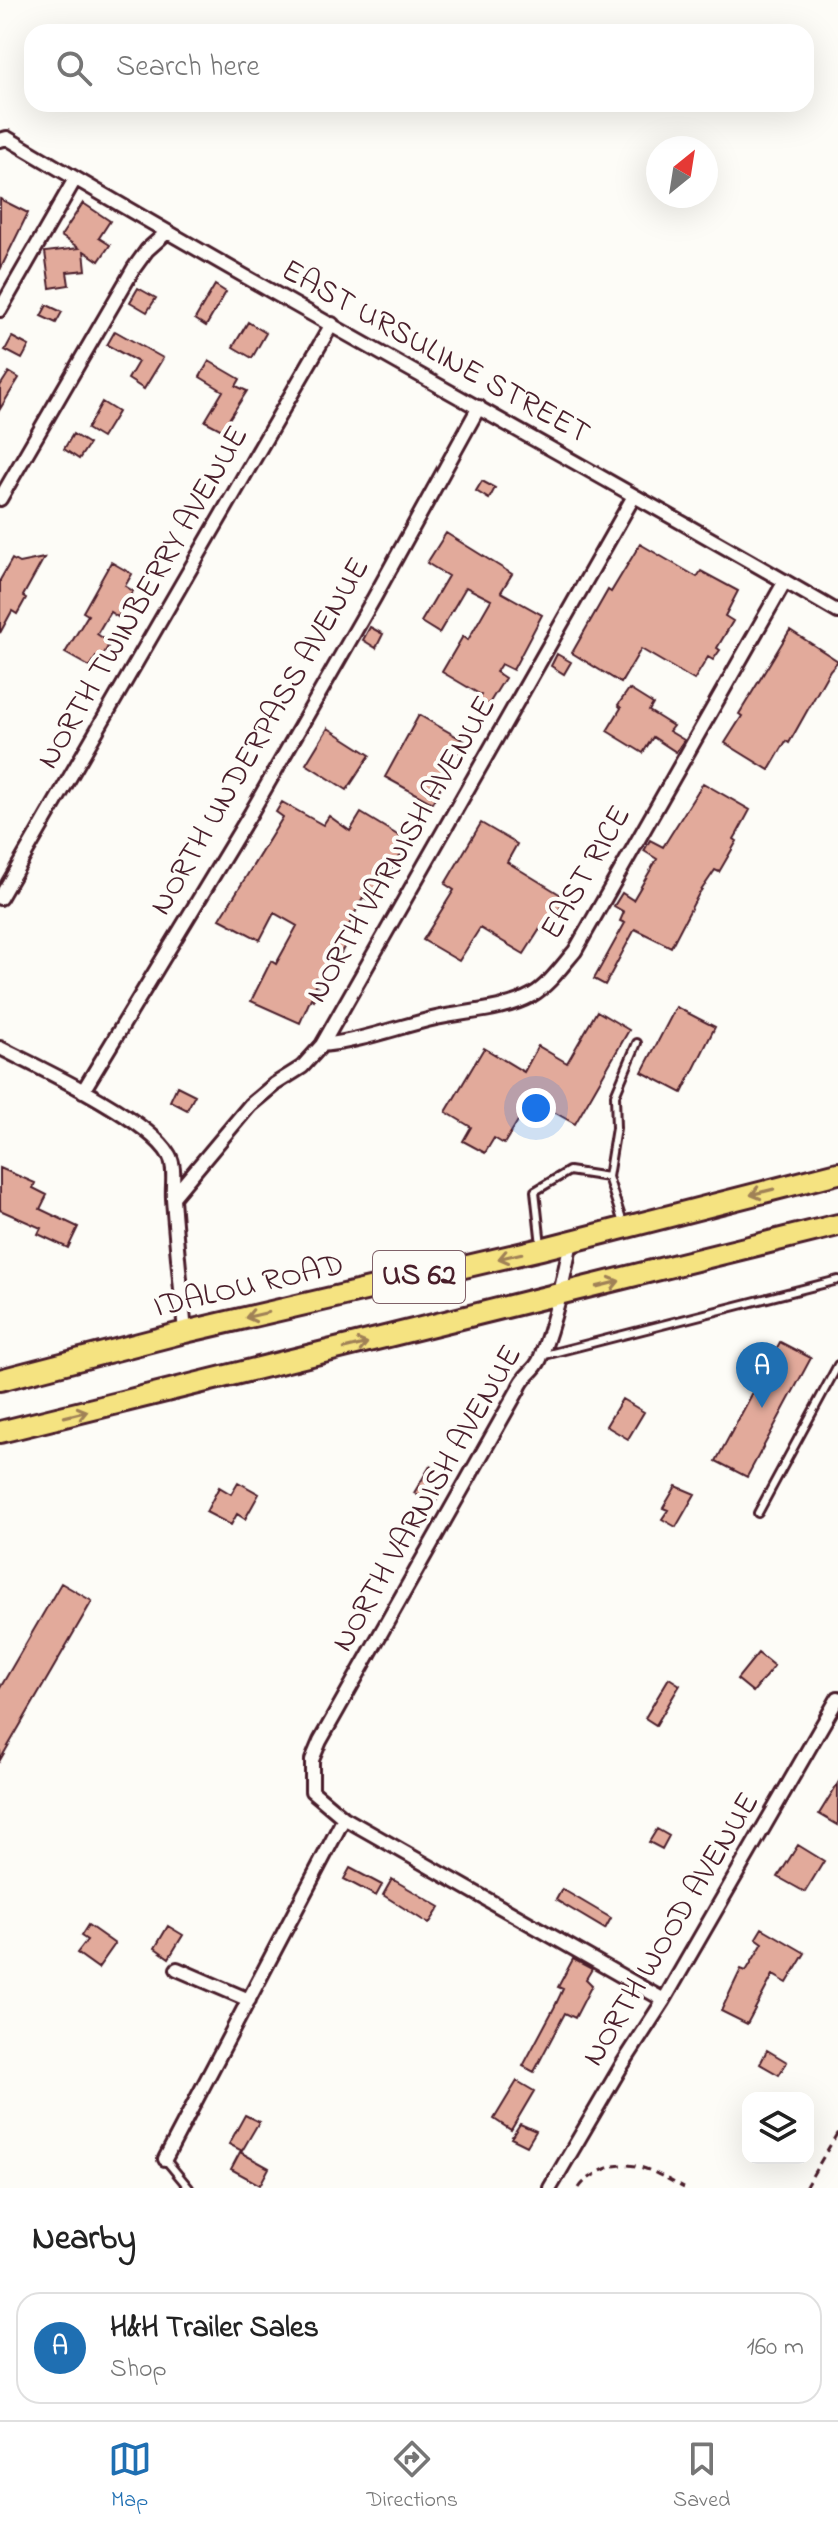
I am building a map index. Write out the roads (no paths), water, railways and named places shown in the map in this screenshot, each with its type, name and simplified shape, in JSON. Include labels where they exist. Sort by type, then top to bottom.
[{"type":"highway","name":"IDALOU ROAD","points":[[0,1380],[185,1332],[541,1249],[838,1173]]},
{"type":"highway","name":"US 62","points":[[0,1432],[837,1231]]},
{"type":"street","name":"EAST URSULINE STREET","points":[[4,139],[838,612]]},
{"type":"street","points":[[0,310],[75,179]]},
{"type":"street","points":[[0,499],[134,268],[147,250],[166,233]]},
{"type":"street","name":"NORTH TWINBERRY AVENUE","points":[[0,898],[332,324]]},
{"type":"street","name":"NORTH UNDERPASS AVENUE","points":[[83,1091],[251,813],[479,407]]},
{"type":"street","name":"NORTH VARNISH AVENUE","points":[[173,1197],[250,1105],[302,1067],[322,1045],[634,496]]},
{"type":"street","name":"EAST RICE","points":[[322,1045],[351,1042],[435,1019],[511,1005],[534,994],[556,974],[575,951],[785,581]]},
{"type":"street","points":[[0,1048],[83,1091],[151,1134],[160,1143],[173,1164],[185,1332]]},
{"type":"street","name":"NORTH VARNISH AVENUE","points":[[344,1818],[312,1791],[312,1760],[522,1378],[538,1364],[561,1295],[571,1241]]},
{"type":"street","name":"NORTH WOOD AVENUE","points":[[550,2188],[664,2000],[838,1698]]},
{"type":"street","points":[[165,2159],[344,1818],[664,2000]]},
{"type":"street","points":[[177,1969],[249,2000]]},
{"type":"lane","points":[[624,1227],[608,1177],[616,1128],[615,1095],[637,1043]]},
{"type":"lane","points":[[541,1249],[535,1191],[569,1171],[608,1177]]},
{"type":"lane","points":[[541,1356],[838,1280]]},
{"type":"lane","points":[[758,1513],[838,1365]]},
{"type":"lane","points":[[165,2159],[189,2188]]},
{"type":"place","name":"H&H Trailer Sales","points":[[762,1408]]}]
